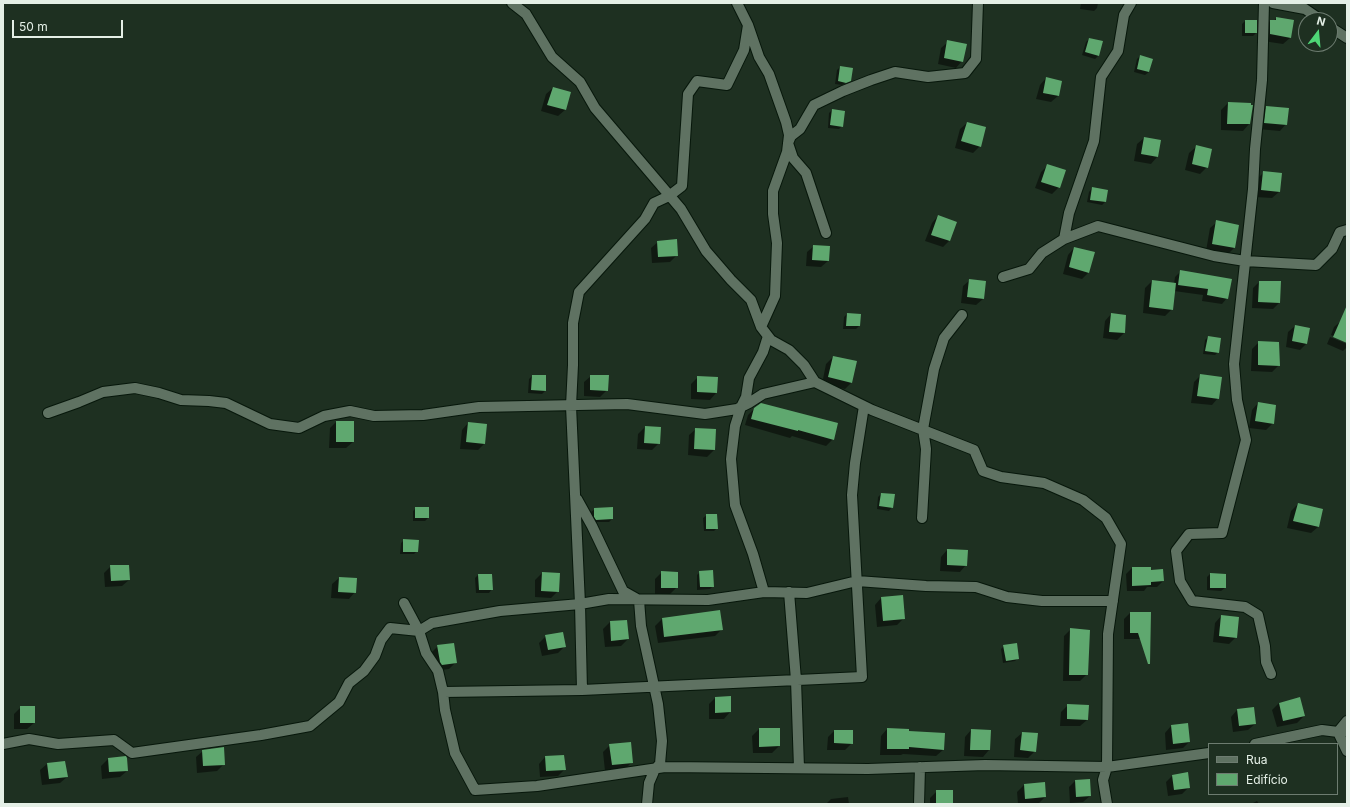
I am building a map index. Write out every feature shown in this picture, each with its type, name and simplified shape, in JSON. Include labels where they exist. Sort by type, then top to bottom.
[{"type":"street","points":[[512,3],[526,14],[552,57],[580,82],[595,108],[680,209],[706,251],[731,280],[751,300],[761,327],[771,340],[789,350],[804,365],[815,382],[864,406],[974,450],[983,471],[1001,477],[1044,483],[1083,500],[1106,518],[1121,544],[1108,634],[1107,767],[1103,780],[1107,804]]},
{"type":"street","points":[[737,3],[748,25],[760,57],[769,74],[789,135],[787,152],[773,191],[773,214],[777,243],[775,296],[761,327]]},
{"type":"street","points":[[826,233],[806,173],[793,158],[788,143],[791,136],[800,129],[814,105],[843,91],[895,72],[928,77],[965,73],[976,58],[978,3]]},
{"type":"street","points":[[1064,238],[1069,214],[1094,141],[1101,77],[1118,51],[1124,14],[1131,3]]},
{"type":"street","points":[[1264,3],[1262,80],[1255,149],[1253,189],[1234,364],[1237,400],[1246,440],[1222,533],[1189,534],[1176,551],[1180,581],[1192,601],[1245,607],[1258,615],[1265,646],[1266,662],[1271,674]]},
{"type":"street","points":[[1273,3],[1305,9],[1309,12]]},
{"type":"street","points":[[582,690],[576,498],[571,406],[573,323],[578,292],[645,219],[654,203],[669,196],[682,186],[688,94],[697,81],[727,85],[744,50],[748,25]]},
{"type":"street","points":[[1338,32],[1347,38]]},
{"type":"street","points":[[1003,277],[1029,269],[1042,253],[1064,238],[1098,226],[1214,256],[1244,261],[1316,265],[1332,249],[1340,232],[1347,230]]},
{"type":"street","points":[[922,518],[926,449],[923,429],[934,370],[944,338],[962,315]]},
{"type":"street","points":[[764,592],[753,554],[735,506],[731,459],[735,426],[740,407],[746,397],[749,378],[763,352],[768,336]]},
{"type":"street","points":[[48,413],[103,392],[135,388],[159,393],[181,400],[209,400],[226,402],[270,424],[299,428],[324,416],[350,411],[374,416],[423,415],[479,407],[627,404],[705,414],[740,407],[763,394],[815,382]]},
{"type":"street","points":[[443,692],[582,690],[862,677],[852,495],[855,462],[864,406]]},
{"type":"street","points":[[576,498],[592,526],[623,591],[639,600]]},
{"type":"street","points":[[3,744],[29,738],[58,744],[114,740],[132,753],[261,735],[310,726],[339,702],[349,683],[364,671],[376,656],[381,640],[390,628],[419,631],[432,623],[500,611],[580,604],[609,599],[708,600],[764,592],[807,593],[857,581],[926,586],[976,587],[1007,598],[1042,601],[1113,601]]},
{"type":"street","points":[[789,592],[796,680],[799,768]]},
{"type":"street","points":[[639,600],[641,626],[658,704],[662,741],[660,764],[655,769],[649,783],[647,804]]},
{"type":"street","points":[[404,603],[419,631],[426,654],[438,671],[455,753],[475,790],[537,786],[665,767],[868,769],[985,765],[1107,767],[1208,753]]},
{"type":"street","points":[[1347,721],[1343,732],[1347,751]]},
{"type":"street","points":[[1260,743],[1322,730],[1343,732]]},
{"type":"street","points":[[919,804],[920,767]]},
{"type":"building","points":[[1276,17],[1294,20],[1291,38],[1270,34],[1270,20],[1276,20]]},
{"type":"building","points":[[1245,20],[1257,20],[1257,33],[1245,33]]},
{"type":"building","points":[[1089,38],[1103,41],[1099,56],[1085,52]]},
{"type":"building","points":[[947,40],[967,44],[963,62],[944,58]]},
{"type":"building","points":[[1140,55],[1153,59],[1149,72],[1137,69]]},
{"type":"building","points":[[840,66],[853,68],[851,81],[846,83],[838,81]]},
{"type":"building","points":[[1046,77],[1062,81],[1059,96],[1043,93]]},
{"type":"building","points":[[553,87],[571,92],[566,110],[547,105]]},
{"type":"building","points":[[1228,102],[1251,103],[1251,105],[1253,105],[1250,124],[1227,124]]},
{"type":"building","points":[[1266,106],[1289,108],[1287,125],[1264,123]]},
{"type":"building","points":[[832,109],[845,111],[843,127],[830,125]]},
{"type":"building","points":[[967,122],[986,127],[981,147],[961,141]]},
{"type":"building","points":[[1144,137],[1161,140],[1158,157],[1141,154]]},
{"type":"building","points":[[1196,145],[1212,149],[1208,168],[1192,164]]},
{"type":"building","points":[[1047,164],[1066,170],[1060,188],[1041,182]]},
{"type":"building","points":[[1263,171],[1282,173],[1280,192],[1261,190]]},
{"type":"building","points":[[1092,187],[1108,190],[1106,202],[1090,200]]},
{"type":"building","points":[[938,215],[957,222],[950,241],[931,235]]},
{"type":"building","points":[[1216,220],[1239,225],[1235,248],[1212,244]]},
{"type":"building","points":[[677,239],[678,256],[658,257],[657,241]]},
{"type":"building","points":[[813,245],[830,246],[829,261],[812,260]]},
{"type":"building","points":[[1074,247],[1095,252],[1089,273],[1069,267]]},
{"type":"building","points":[[1180,270],[1232,279],[1228,299],[1207,295],[1208,289],[1178,285]]},
{"type":"building","points":[[969,279],[986,281],[984,299],[967,297]]},
{"type":"building","points":[[1152,280],[1176,283],[1173,310],[1149,307]]},
{"type":"building","points":[[1259,281],[1281,281],[1280,303],[1258,302]]},
{"type":"building","points":[[1347,305],[1347,343],[1333,337]]},
{"type":"building","points":[[847,313],[861,314],[860,326],[846,326]]},
{"type":"building","points":[[1111,313],[1126,315],[1125,333],[1109,332]]},
{"type":"building","points":[[1295,325],[1310,328],[1307,344],[1292,341]]},
{"type":"building","points":[[1208,336],[1221,338],[1219,353],[1205,351]]},
{"type":"building","points":[[1258,341],[1279,342],[1280,366],[1258,365]]},
{"type":"building","points":[[833,356],[857,361],[852,383],[828,377]]},
{"type":"building","points":[[1200,374],[1222,377],[1219,399],[1197,396]]},
{"type":"building","points":[[532,375],[546,375],[546,391],[531,390]]},
{"type":"building","points":[[590,375],[609,375],[608,391],[590,390]]},
{"type":"building","points":[[697,376],[718,377],[717,393],[697,392]]},
{"type":"building","points":[[1258,402],[1276,405],[1274,424],[1255,421]]},
{"type":"building","points":[[761,403],[838,423],[834,440],[751,419],[754,408]]},
{"type":"building","points":[[336,421],[354,421],[354,442],[336,442]]},
{"type":"building","points":[[468,422],[487,424],[485,444],[466,442]]},
{"type":"building","points":[[645,426],[661,427],[660,444],[644,443]]},
{"type":"building","points":[[695,428],[716,429],[715,450],[694,449]]},
{"type":"building","points":[[881,493],[895,494],[893,508],[879,506]]},
{"type":"building","points":[[1298,503],[1323,509],[1319,527],[1293,521]]},
{"type":"building","points":[[415,507],[429,507],[429,518],[415,518]]},
{"type":"building","points":[[613,507],[613,519],[596,520],[594,517],[594,508]]},
{"type":"building","points":[[706,514],[717,514],[718,529],[706,529]]},
{"type":"building","points":[[403,539],[419,540],[418,552],[403,552]]},
{"type":"building","points":[[947,549],[968,550],[967,566],[947,565]]},
{"type":"building","points":[[110,565],[129,565],[130,580],[111,581]]},
{"type":"building","points":[[1132,567],[1151,567],[1151,570],[1163,569],[1164,581],[1151,582],[1151,585],[1132,586]]},
{"type":"building","points":[[713,570],[714,587],[700,587],[699,571]]},
{"type":"building","points":[[661,571],[678,572],[678,588],[661,588]]},
{"type":"building","points":[[542,572],[560,573],[559,592],[541,591]]},
{"type":"building","points":[[1210,573],[1226,574],[1226,588],[1210,588]]},
{"type":"building","points":[[478,574],[492,574],[493,590],[479,590]]},
{"type":"building","points":[[339,577],[357,578],[356,593],[338,592]]},
{"type":"building","points":[[903,595],[905,619],[883,621],[881,597]]},
{"type":"building","points":[[720,610],[723,630],[664,637],[662,618]]},
{"type":"building","points":[[1130,612],[1151,612],[1150,664],[1148,664],[1138,633],[1130,633]]},
{"type":"building","points":[[1221,615],[1239,617],[1237,638],[1219,636]]},
{"type":"building","points":[[627,620],[629,639],[611,641],[610,621]]},
{"type":"building","points":[[1070,628],[1090,630],[1088,675],[1069,675]]},
{"type":"building","points":[[563,632],[566,647],[548,650],[545,635]]},
{"type":"building","points":[[454,643],[457,663],[442,665],[440,662],[437,645]]},
{"type":"building","points":[[1017,643],[1019,659],[1006,661],[1003,645]]},
{"type":"building","points":[[731,696],[731,712],[715,713],[715,697]]},
{"type":"building","points":[[1300,697],[1305,716],[1283,721],[1279,703]]},
{"type":"building","points":[[1067,704],[1089,705],[1088,720],[1067,719]]},
{"type":"building","points":[[20,706],[35,706],[35,723],[20,723]]},
{"type":"building","points":[[1254,707],[1256,724],[1239,726],[1237,709]]},
{"type":"building","points":[[1188,723],[1190,742],[1173,744],[1171,725]]},
{"type":"building","points":[[759,728],[780,728],[780,746],[759,747]]},
{"type":"building","points":[[887,728],[945,733],[944,750],[909,747],[909,749],[887,749]]},
{"type":"building","points":[[971,729],[991,730],[990,750],[970,750]]},
{"type":"building","points":[[834,730],[853,730],[853,744],[834,743]]},
{"type":"building","points":[[1022,732],[1038,733],[1036,752],[1020,750]]},
{"type":"building","points":[[631,742],[633,763],[612,765],[609,744]]},
{"type":"building","points":[[224,747],[225,765],[203,766],[202,750]]},
{"type":"building","points":[[564,755],[566,770],[546,771],[545,756]]},
{"type":"building","points":[[126,756],[128,771],[109,772],[108,758]]},
{"type":"building","points":[[65,761],[68,777],[49,779],[47,763]]},
{"type":"building","points":[[1188,772],[1190,788],[1174,790],[1172,775]]},
{"type":"building","points":[[1090,779],[1091,796],[1076,797],[1075,780]]},
{"type":"building","points":[[1045,782],[1046,797],[1025,799],[1024,784]]},
{"type":"building","points":[[936,790],[953,790],[953,804],[936,804]]}]
